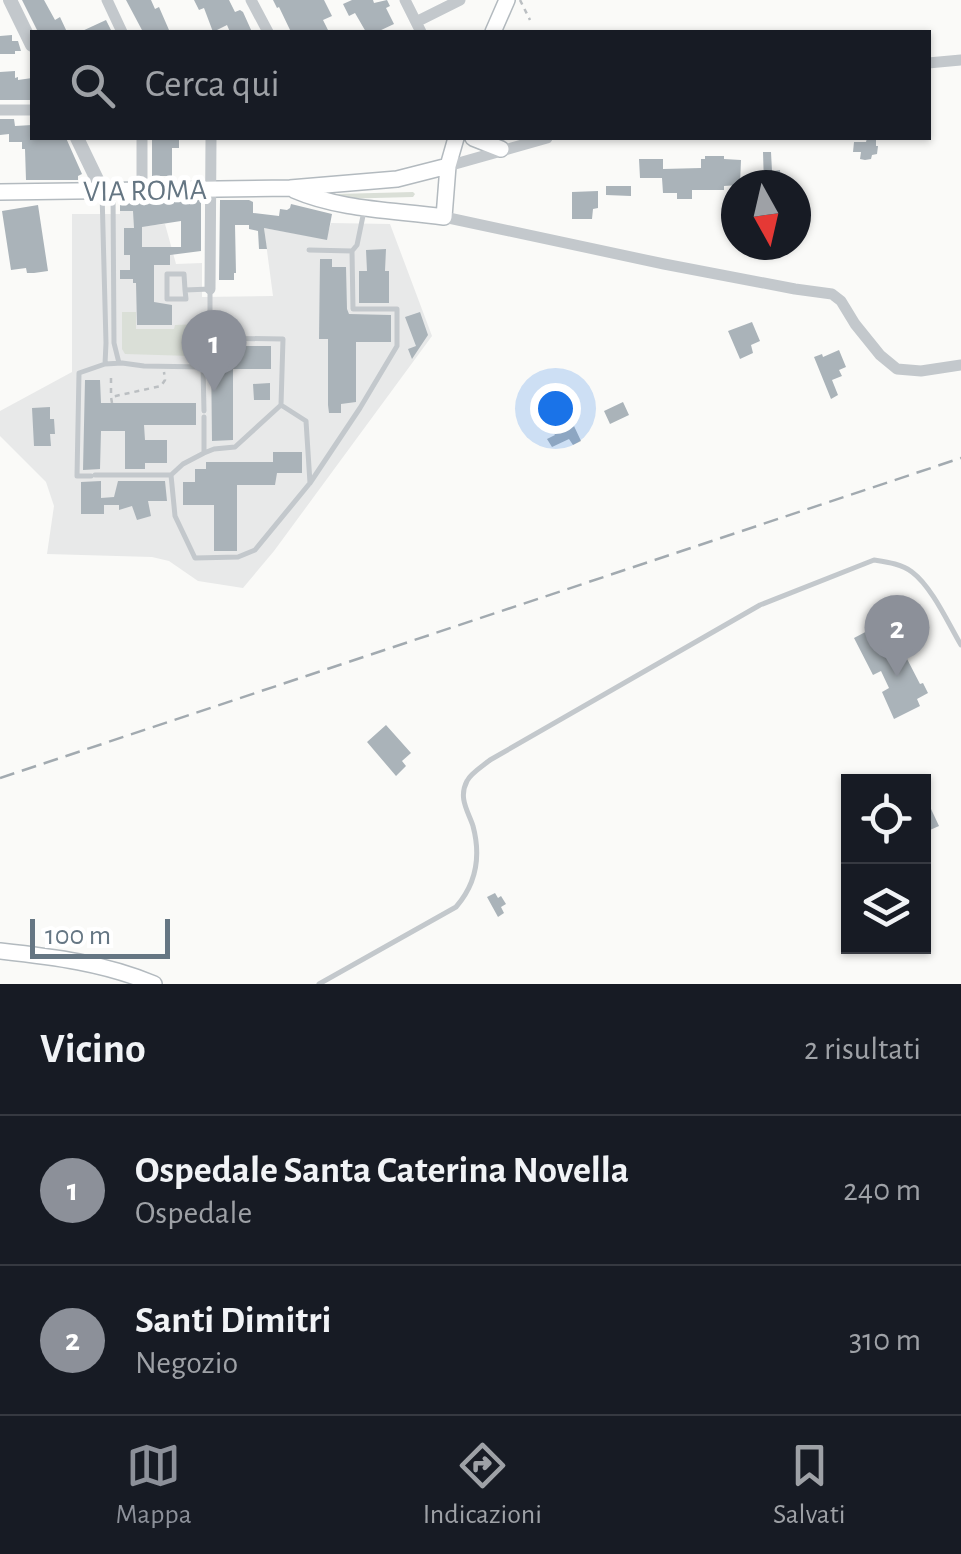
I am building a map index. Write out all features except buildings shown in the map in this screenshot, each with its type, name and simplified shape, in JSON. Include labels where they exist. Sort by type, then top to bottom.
[{"type":"main road","points":[[494,30],[507,0]]},
{"type":"main road","points":[[290,188],[312,198],[444,216],[459,140]]},
{"type":"main road","points":[[478,140],[501,149]]},
{"type":"main road","points":[[290,188],[384,181],[417,176],[453,164]]},
{"type":"main road","name":"VIA ROMA","points":[[0,192],[108,197],[142,189],[290,188]]},
{"type":"main road","points":[[0,951],[77,960],[122,970],[154,984]]},
{"type":"street","points":[[10,0],[30,41]]},
{"type":"street","points":[[107,0],[121,30]]},
{"type":"street","points":[[251,0],[267,30]]},
{"type":"street","points":[[405,0],[419,27],[460,0]]},
{"type":"street","points":[[931,64],[961,60]]},
{"type":"street","points":[[0,110],[30,110]]},
{"type":"street","points":[[79,140],[108,197]]},
{"type":"street","points":[[142,140],[142,189]]},
{"type":"street","points":[[210,289],[211,140]]},
{"type":"street","points":[[453,164],[539,140]]},
{"type":"street","points":[[444,216],[664,264],[832,294],[880,354],[897,368],[921,371],[961,365]]},
{"type":"lane","points":[[108,197],[114,343],[119,363]]},
{"type":"lane","points":[[104,364],[108,197]]},
{"type":"lane","points":[[171,474],[175,516],[196,558],[238,557],[255,550],[310,483],[397,346],[397,309],[353,310],[352,251],[365,207]]},
{"type":"lane","points":[[309,250],[352,251]]},
{"type":"lane","points":[[167,274],[184,274],[185,290],[186,299],[167,299],[167,274]]},
{"type":"lane","points":[[185,290],[210,289],[210,338],[204,367],[204,454]]},
{"type":"lane","points":[[204,367],[119,363],[79,373],[77,476],[171,474],[214,449],[235,447],[281,404],[283,339],[210,338]]},
{"type":"lane","points":[[281,404],[306,421],[310,483]]},
{"type":"lane","points":[[319,984],[456,908],[470,892],[477,847],[463,804],[468,778],[490,760],[760,605],[874,560],[893,562],[912,571],[928,588],[961,645]]},
{"type":"path","points":[[520,0],[530,20]]},
{"type":"path","points":[[111,397],[161,386],[166,380],[162,366]]},
{"type":"path","points":[[111,378],[112,403]]},
{"type":"shaded area","points":[[413,192],[413,197],[333,196],[336,194]]},
{"type":"shaded area","points":[[133,211],[145,226],[165,224],[176,264],[202,263],[202,297],[273,296],[264,228],[326,239],[331,223],[390,224],[432,336],[243,588],[198,581],[169,561],[152,557],[47,554],[54,506],[46,482],[0,436],[0,411],[72,372],[72,214]]},
{"type":"shaded area","points":[[122,312],[136,312],[136,329],[203,324],[200,346],[191,356],[125,354]]},
{"type":"railway","points":[[0,778],[961,458]]},
{"type":"place","name":"Ospedale Santa Caterina Novella","points":[[214,392]]},
{"type":"place","name":"Santi Dimitri","points":[[897,677]]}]
